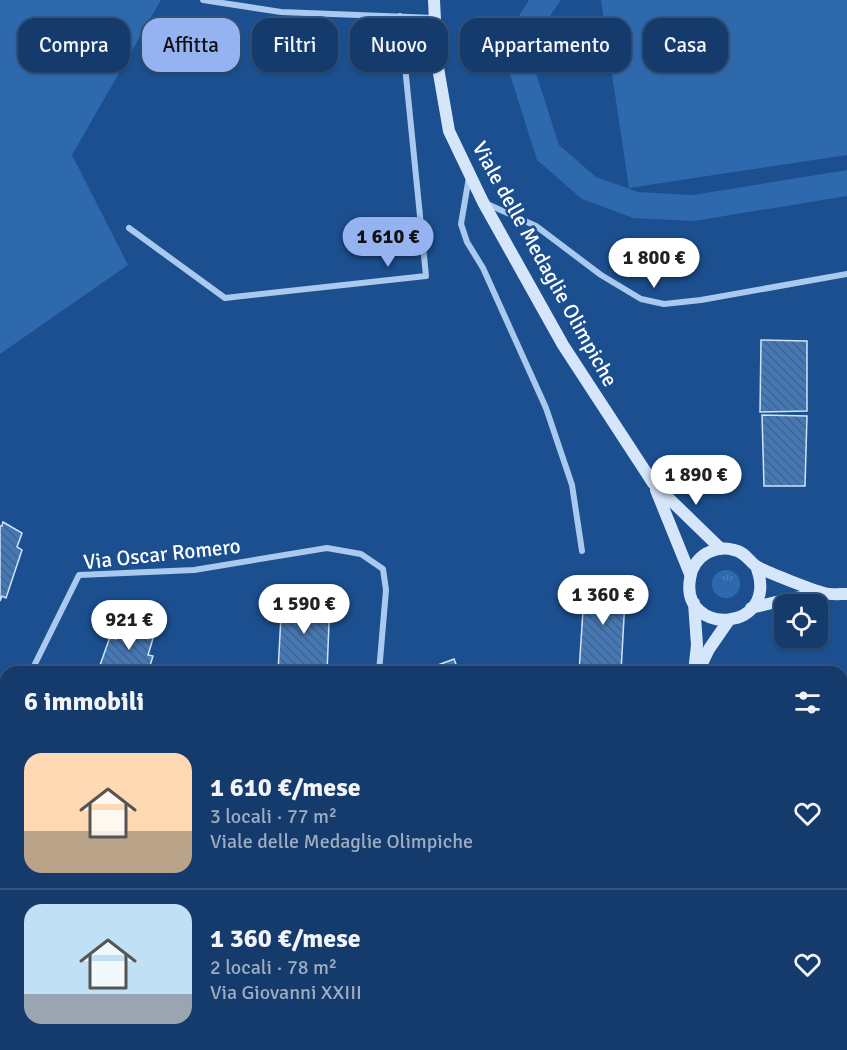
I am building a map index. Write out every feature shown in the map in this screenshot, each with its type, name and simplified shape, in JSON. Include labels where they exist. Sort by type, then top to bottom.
[{"type":"main road","name":"Viale delle Medaglie Olimpiche","points":[[434,0],[435,18]]},
{"type":"main road","name":"Viale delle Medaglie Olimpiche","points":[[439,72],[449,131],[483,202],[563,345],[653,483],[721,549],[741,552],[756,566],[826,594]]},
{"type":"main road","points":[[653,483],[690,574]]},
{"type":"main road","points":[[696,666],[694,603],[689,589],[690,574],[696,562],[702,557],[721,549]]},
{"type":"main road","points":[[694,603],[703,613],[716,619],[729,620],[742,616],[758,599],[761,588],[756,566]]},
{"type":"main road","name":"Viale delle Medaglie Olimpiche","points":[[828,594],[847,594]]},
{"type":"main road","points":[[752,608],[774,602]]},
{"type":"main road","points":[[700,666],[729,620]]},
{"type":"street","points":[[203,0],[281,12],[435,18]]},
{"type":"street","points":[[129,228],[225,298],[426,276],[400,16]]},
{"type":"street","points":[[469,173],[461,224],[467,242],[483,268],[546,408],[572,485],[582,551]]},
{"type":"street","points":[[483,202],[536,226],[601,275],[641,299],[664,304],[701,300],[847,274]]},
{"type":"street","name":"Via Oscar Romero","points":[[34,666],[79,575],[194,570],[327,548],[361,554],[383,569],[386,590],[380,666]]},
{"type":"green space","points":[[0,0],[161,0],[151,18],[142,18],[142,33],[130,54],[130,18],[18,18],[18,72],[120,72],[72,155],[128,265],[0,354]]},
{"type":"green space","points":[[529,0],[561,0],[549,18],[519,18]]},
{"type":"green space","points":[[601,0],[847,0],[847,155],[629,188],[612,72],[631,72],[631,18],[604,18]]},
{"type":"green space","points":[[509,72],[536,72],[559,145],[596,177],[638,192],[693,195],[847,170],[847,196],[694,221],[633,218],[582,199],[537,160]]},
{"type":"green space","points":[[726,570],[736,574],[740,584],[736,594],[726,598],[716,594],[712,584],[716,574]]},
{"type":"building","points":[[761,340],[807,341],[807,411],[760,412]]},
{"type":"building","points":[[762,415],[807,416],[805,486],[764,486]]},
{"type":"building","points":[[3,522],[22,533],[17,547],[22,550],[6,598],[2,596],[0,601],[0,526]]},
{"type":"building","points":[[585,579],[626,581],[621,666],[579,666]]},
{"type":"building","points":[[282,597],[330,599],[327,666],[278,666]]},
{"type":"building","points":[[122,621],[155,632],[148,655],[153,656],[150,666],[100,666],[110,637],[116,639]]},
{"type":"building","points":[[454,659],[457,666],[438,666]]}]
